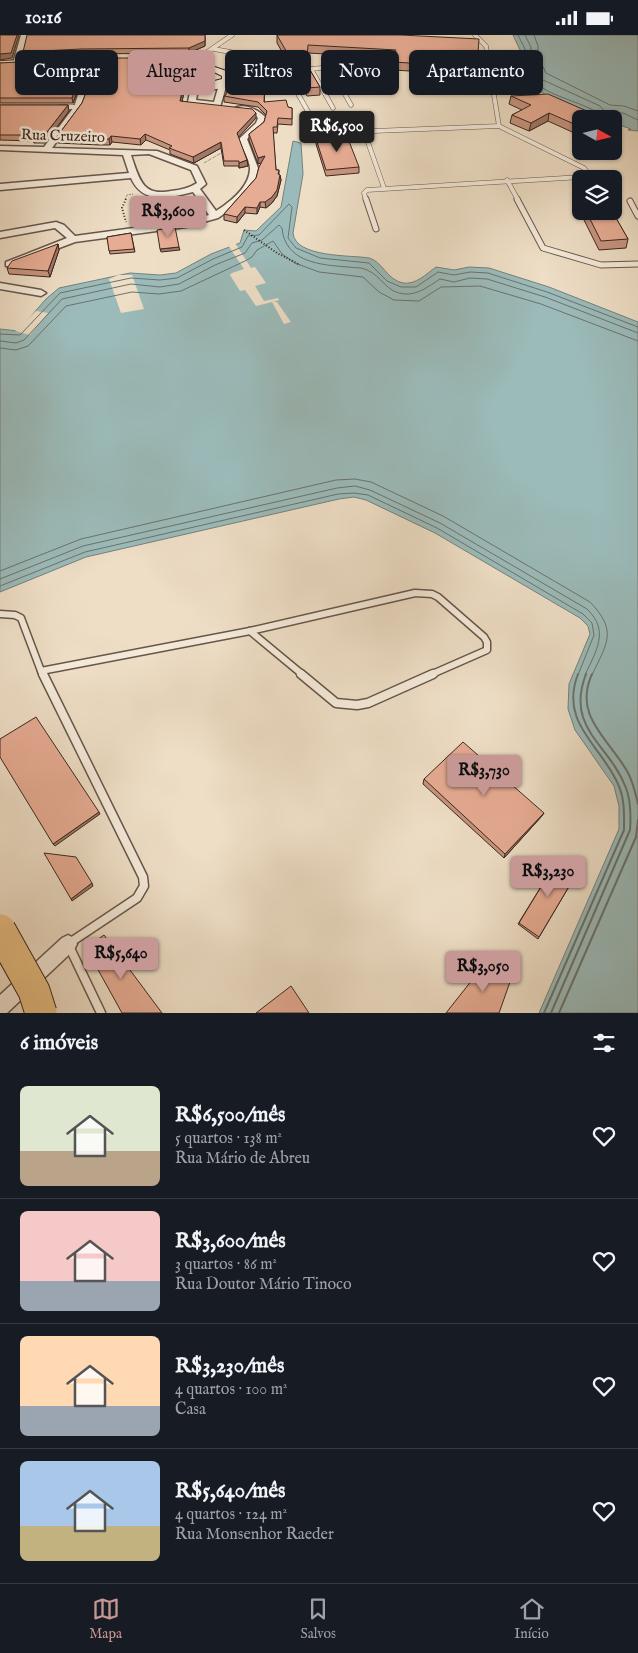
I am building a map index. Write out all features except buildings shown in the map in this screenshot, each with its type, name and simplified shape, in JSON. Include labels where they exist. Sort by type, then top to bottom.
[{"type":"highway","points":[[0,930],[34,991],[42,1013]]},
{"type":"street","points":[[20,50],[24,35]]},
{"type":"street","points":[[118,59],[126,59]]},
{"type":"street","points":[[0,64],[15,63]]},
{"type":"street","points":[[215,70],[221,70],[228,75],[227,81],[215,85]]},
{"type":"street","points":[[223,83],[224,107]]},
{"type":"street","points":[[47,149],[78,107],[82,95]]},
{"type":"street","points":[[9,264],[73,239],[129,230],[186,224],[215,216],[234,203],[251,183],[254,168],[244,139],[261,123],[262,118],[255,111],[192,102],[193,95]]},
{"type":"street","name":"Rua Cruzeiro","points":[[0,148],[157,153],[194,168]]},
{"type":"street","name":"Rua Cruzeiro","points":[[126,153],[133,175],[144,191]]},
{"type":"street","points":[[144,191],[153,196],[160,197],[195,189],[201,185],[202,181],[194,168]]},
{"type":"street","points":[[0,187],[133,175]]},
{"type":"street","points":[[195,189],[215,216]]},
{"type":"street","points":[[0,235],[56,225],[61,227],[73,239]]},
{"type":"street","points":[[0,286],[41,293]]},
{"type":"street","points":[[0,1007],[68,945]]},
{"type":"lane","points":[[214,49],[232,35]]},
{"type":"lane","points":[[475,35],[482,39],[486,46],[499,126]]},
{"type":"lane","points":[[214,49],[225,51]]},
{"type":"lane","points":[[321,67],[311,69],[332,108]]},
{"type":"lane","points":[[299,95],[317,130],[324,133],[499,126],[584,168],[587,172],[585,176],[581,177],[506,180],[367,190],[364,193],[376,229]]},
{"type":"lane","points":[[346,95],[352,105]]},
{"type":"lane","points":[[51,107],[78,107]]},
{"type":"lane","points":[[364,131],[384,189]]},
{"type":"lane","points":[[506,180],[543,248],[601,265],[638,264]]},
{"type":"lane","points":[[630,201],[638,216]]},
{"type":"lane","points":[[41,671],[250,631],[422,592],[438,597],[484,637],[488,647],[487,650],[368,703],[345,705],[336,703],[250,631]]},
{"type":"lane","points":[[0,614],[15,615],[21,619],[41,671],[143,877],[144,886],[137,898],[68,945],[101,1013]]},
{"type":"path","points":[[194,168],[244,139]]},
{"type":"path","points":[[129,230],[122,208],[127,195],[144,191]]},
{"type":"path","points":[[244,230],[277,253],[300,265]]},
{"type":"water","points":[[513,35],[638,35],[638,131],[628,130],[631,129],[622,126],[622,110],[580,110],[546,95],[543,93],[543,50],[520,50]]},
{"type":"water","points":[[293,141],[301,143],[303,174],[293,233],[296,241],[303,247],[325,254],[369,258],[378,263],[397,281],[403,283],[417,281],[436,267],[454,270],[469,267],[489,268],[549,287],[638,322],[638,1013],[539,1013],[619,829],[619,806],[614,786],[575,730],[568,709],[569,684],[590,634],[588,626],[580,618],[435,533],[366,500],[354,497],[86,557],[0,592],[0,329],[18,331],[46,299],[59,288],[130,273],[160,275],[176,273],[211,254],[240,243],[244,230],[256,231],[281,207]]},
{"type":"pier","points":[[235,243],[251,268],[255,267],[266,283],[255,286],[264,301],[278,298],[279,300],[273,302],[277,302],[291,322],[284,324],[272,302],[256,306],[245,290],[240,291],[230,275],[244,269],[228,245]]},
{"type":"pier","points":[[118,275],[132,275],[144,309],[121,313],[109,279]]},
{"type":"pier","points":[[36,311],[48,313],[30,335],[15,331]]}]
